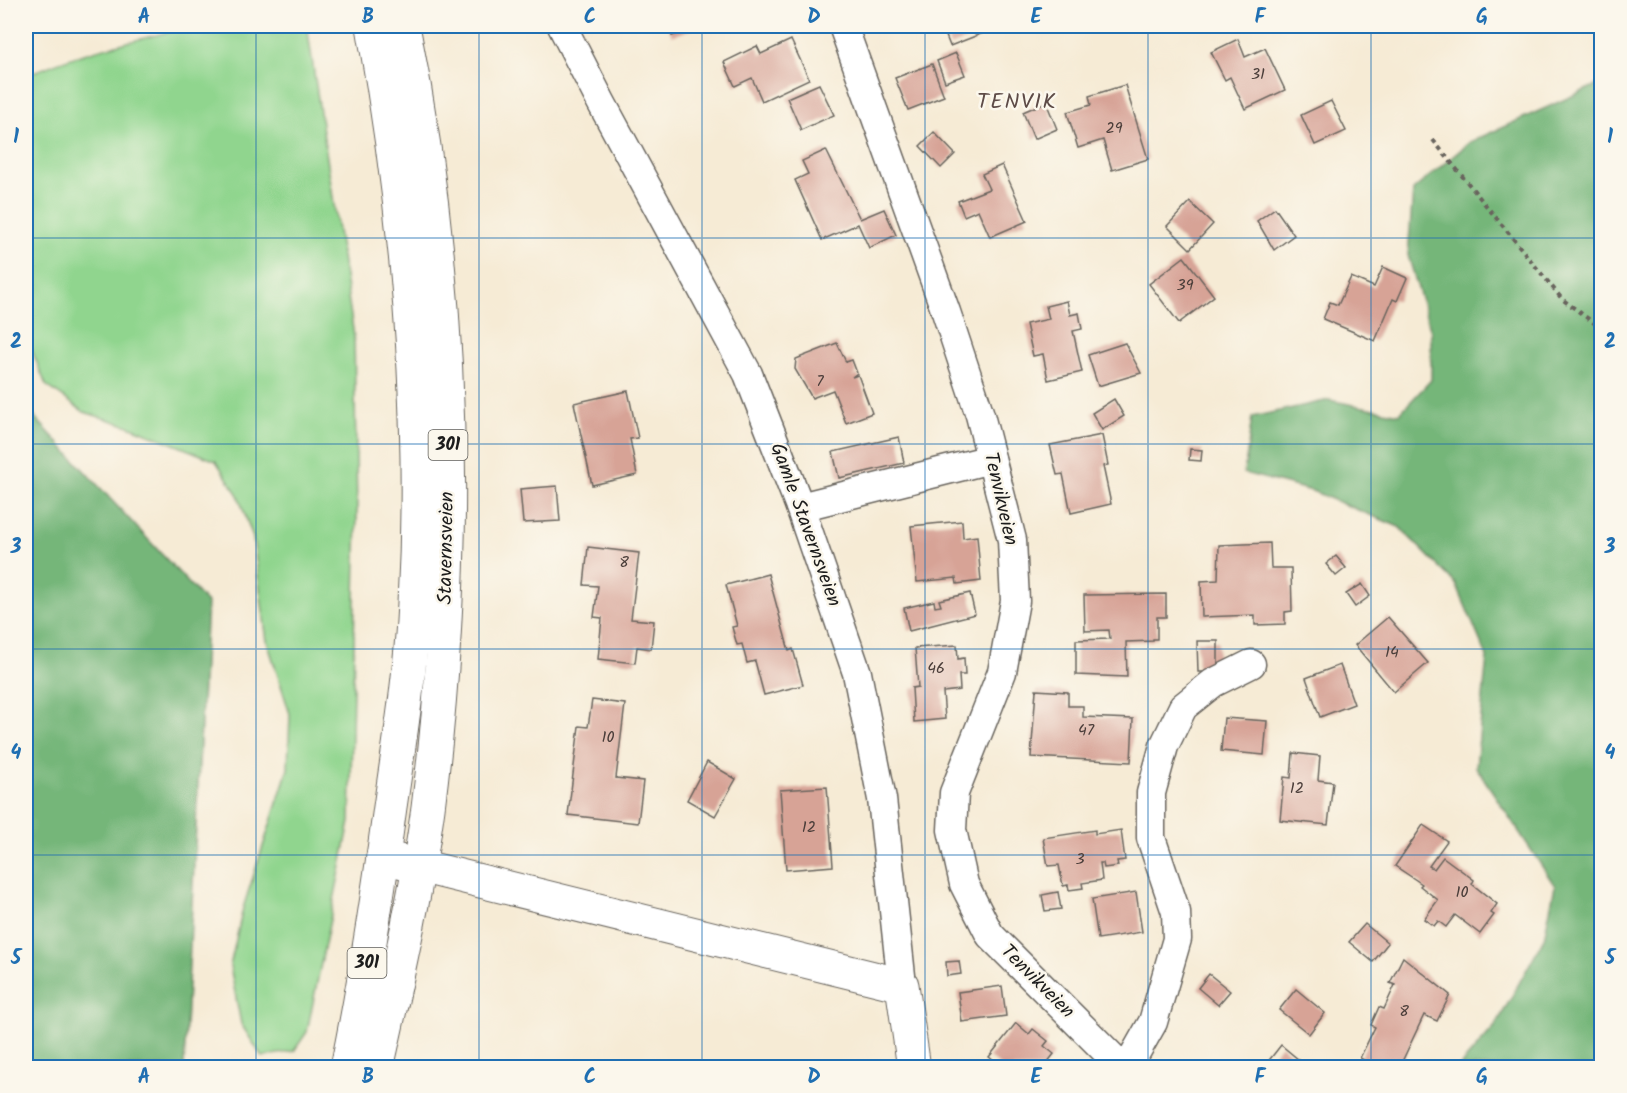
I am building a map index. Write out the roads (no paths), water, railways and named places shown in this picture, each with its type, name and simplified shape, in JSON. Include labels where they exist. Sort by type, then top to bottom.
[{"type":"main road","name":"Stavernsveien","points":[[347,1068],[370,950],[408,685],[414,602],[417,458],[406,259],[385,91],[373,26]]},
{"type":"main road","name":"Stavernsveien","points":[[377,1068],[428,810],[445,638],[449,531],[448,426],[442,311],[417,92],[403,26]]},
{"type":"main road","points":[[383,857],[902,985]]},
{"type":"main road","name":"Gamle Stavernsveien","points":[[902,985],[914,1068]]},
{"type":"street","name":"Gamle Stavernsveien","points":[[562,26],[748,374],[801,507],[857,673],[882,799],[902,985]]},
{"type":"street","name":"Tenvikveien","points":[[843,26],[946,312],[980,415],[1012,540],[1014,601],[1002,672],[954,792],[952,830],[964,884],[990,934],[1125,1068]]},
{"type":"street","points":[[801,507],[991,459]]},
{"type":"street","points":[[1125,1068],[1154,1022],[1177,939],[1176,912],[1151,838],[1151,792],[1164,746],[1183,707],[1213,683],[1251,664]]},
{"type":"district","name":"TENVIK","points":[[1017,102]]}]
